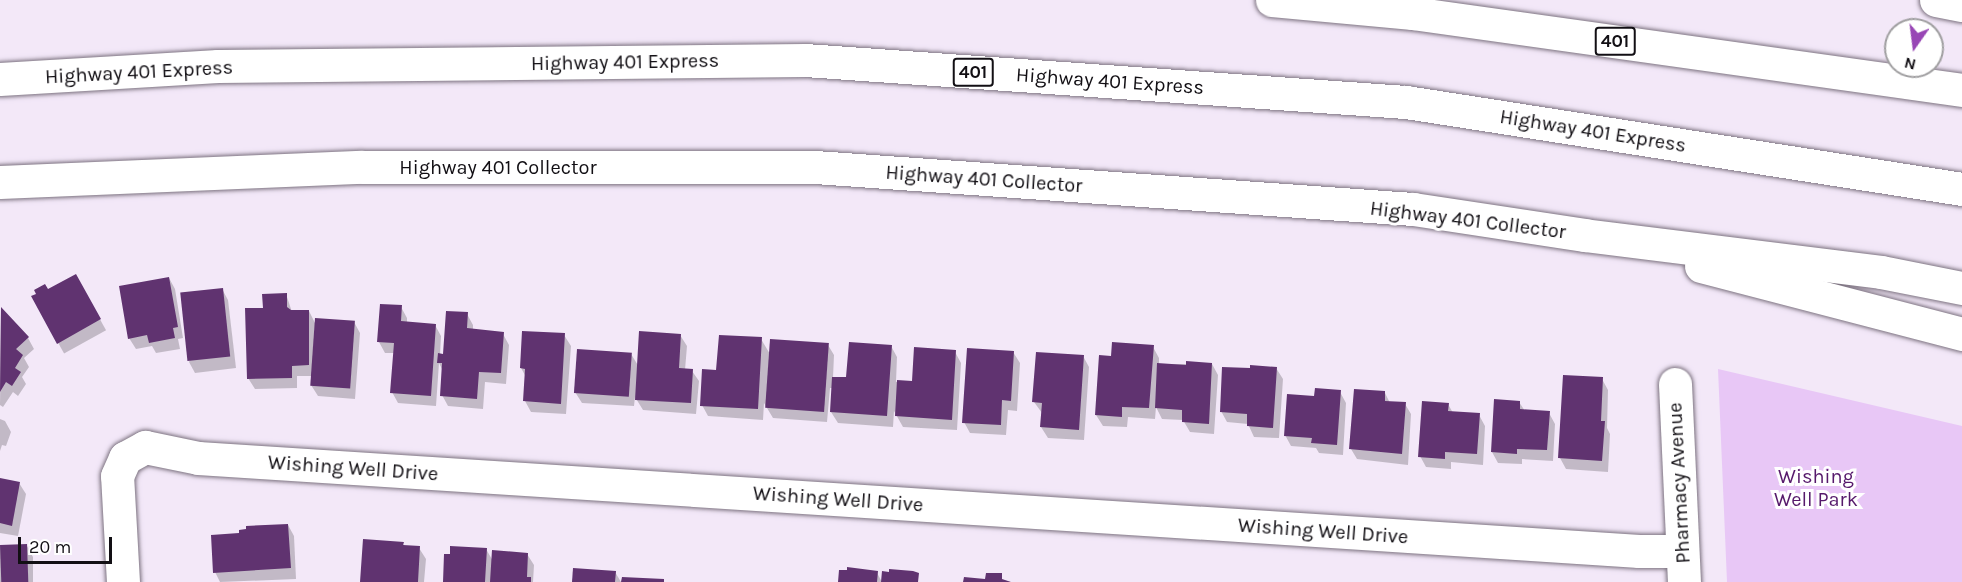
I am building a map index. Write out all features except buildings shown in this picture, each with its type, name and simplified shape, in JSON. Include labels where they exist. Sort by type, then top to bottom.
[{"type":"main road","name":"401","points":[[1272,0],[1412,13],[1962,90]]},
{"type":"main road","points":[[1936,0],[1962,5]]},
{"type":"main road","name":"Highway 401 Express","points":[[0,79],[218,66],[805,60],[1406,102],[1962,189]]},
{"type":"main road","name":"Highway 401 Collector","points":[[0,182],[362,167],[815,167],[1413,209],[1584,235],[1881,272],[1962,288]]},
{"type":"main road","points":[[1584,235],[1962,334]]},
{"type":"main road","name":"Pharmacy Avenue","points":[[1675,384],[1683,567]]},
{"type":"main road","name":"Wishing Well Drive","points":[[123,582],[117,476],[125,458],[145,447],[198,458],[1615,550],[1683,567]]},
{"type":"green space","name":"Wishing Well Park","points":[[1718,369],[1962,426],[1962,582],[1727,582]]}]
